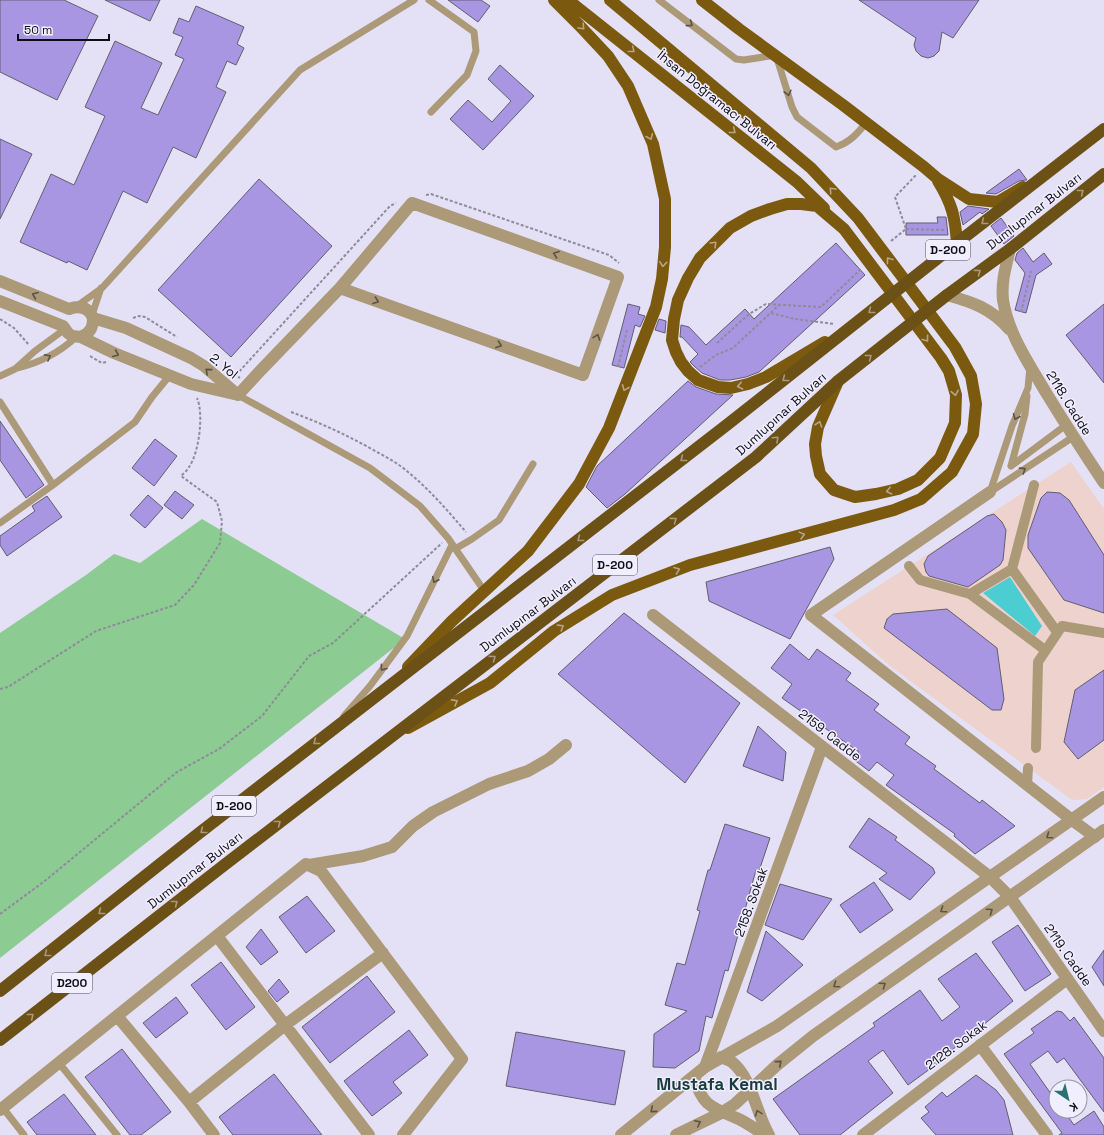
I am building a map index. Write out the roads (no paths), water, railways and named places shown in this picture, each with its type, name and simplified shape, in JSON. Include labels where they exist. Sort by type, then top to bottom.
[{"type":"highway","name":"Dumlupınar Bulvarı","points":[[0,991],[198,834],[600,523],[1104,129]]},
{"type":"highway","name":"Dumlupınar Bulvarı","points":[[0,1040],[144,927],[756,457],[838,381],[947,295],[1010,249],[1104,174]]},
{"type":"main road","points":[[391,684],[452,621],[528,551],[580,484],[609,428],[656,307],[662,279],[665,247],[665,199],[653,144],[628,86],[608,56],[554,0]]},
{"type":"main road","name":"İhsan Doğramacı Bulvarı","points":[[568,0],[797,182],[844,229]]},
{"type":"main road","points":[[384,742],[490,683],[554,631],[612,595],[690,565],[894,510],[921,499],[952,472],[973,434],[976,404],[971,376],[955,347],[858,218],[811,168],[610,0]]},
{"type":"main road","points":[[702,0],[924,167],[938,180],[969,199],[998,202],[1048,173]]},
{"type":"main road","points":[[938,180],[949,200],[956,222],[957,243]]},
{"type":"main road","points":[[838,381],[818,427],[814,444],[820,474],[834,490],[855,497],[898,489],[918,480],[940,458],[955,423],[956,395],[949,371],[941,358],[844,229],[817,206],[787,204],[751,216],[730,228],[700,258],[688,278],[678,300],[672,340],[676,352],[688,371],[698,380],[718,387],[731,388],[748,384],[766,377],[850,328]]},
{"type":"street","points":[[238,395],[340,288],[412,203],[618,277],[583,375],[340,288]]},
{"type":"street","points":[[1010,249],[1002,283],[1006,312],[1014,335]]},
{"type":"street","name":"2. Yol","points":[[0,281],[73,308],[83,307],[88,310],[92,317],[126,328],[191,358],[204,366],[238,395]]},
{"type":"street","points":[[947,295],[971,302],[988,310],[1003,322],[1014,335]]},
{"type":"street","name":"2. Yol","points":[[0,301],[64,328],[72,336],[79,337],[114,353],[191,384],[238,395]]},
{"type":"street","points":[[64,328],[64,317],[73,308]]},
{"type":"street","points":[[79,337],[89,332],[93,323],[92,317]]},
{"type":"street","name":"2118. Cadde","points":[[1014,335],[1030,366],[1073,437],[1104,483]]},
{"type":"street","points":[[970,594],[1012,569],[1034,485]]},
{"type":"street","points":[[676,1135],[721,1113],[735,1104],[767,1074],[813,1036],[1099,834],[1072,820],[811,615],[990,492]]},
{"type":"street","points":[[909,566],[920,580],[970,594],[1045,650]]},
{"type":"street","points":[[1012,569],[1057,632]]},
{"type":"street","name":"2159. Cadde","points":[[653,615],[990,877],[1010,896]]},
{"type":"street","points":[[1036,748],[1038,662],[1045,650],[1062,626],[1104,633]]},
{"type":"street","points":[[2,1109],[306,864],[309,865],[363,856],[392,847],[413,826],[433,812],[488,784],[528,771],[548,759],[566,745]]},
{"type":"street","name":"2158. Sokak","points":[[705,1067],[822,747]]},
{"type":"street","points":[[1027,784],[1028,768]]},
{"type":"street","points":[[621,1135],[705,1067],[777,1026],[1104,797]]},
{"type":"street","points":[[309,865],[321,871],[462,1059],[404,1135]]},
{"type":"street","name":"2119. Cadde","points":[[1010,896],[1104,1031]]},
{"type":"street","points":[[217,936],[369,1135]]},
{"type":"street","points":[[190,1102],[285,1025],[383,953]]},
{"type":"street","name":"2128. Sokak","points":[[863,1135],[1067,979]]},
{"type":"street","points":[[117,1016],[190,1102],[214,1135]]},
{"type":"street","points":[[980,1045],[1047,1135]]},
{"type":"street","points":[[721,1057],[737,1067],[746,1079],[758,1114],[769,1135]]},
{"type":"street","points":[[694,1076],[697,1087],[704,1099],[714,1109],[746,1122],[764,1135]]},
{"type":"lane","points":[[73,308],[102,288],[300,70],[414,0]]},
{"type":"lane","points":[[429,0],[474,32],[476,51],[467,75],[431,112]]},
{"type":"lane","points":[[659,0],[736,59],[744,60],[776,56],[792,107],[797,116],[836,147],[855,137],[866,123]]},
{"type":"lane","points":[[92,317],[102,288]]},
{"type":"lane","points":[[15,369],[64,328]]},
{"type":"lane","points":[[0,376],[15,369],[34,364],[68,345],[79,337]]},
{"type":"lane","points":[[1030,366],[1025,414],[1011,466],[1066,425]]},
{"type":"lane","points":[[0,523],[53,485],[135,422],[152,397],[170,375]]},
{"type":"lane","points":[[990,492],[1012,426],[1028,388]]},
{"type":"lane","points":[[238,395],[370,468],[420,506],[448,538],[485,592]]},
{"type":"lane","points":[[0,402],[53,485]]},
{"type":"lane","points":[[990,492],[1073,437]]},
{"type":"lane","points":[[332,730],[370,686],[407,636],[454,547],[472,539],[499,520],[533,464]]},
{"type":"lane","points":[[59,1063],[117,1135]]},
{"type":"lane","points":[[2,1109],[24,1135]]},
{"type":"district","name":"Mustafa Kemal","points":[[717,1084]]}]
